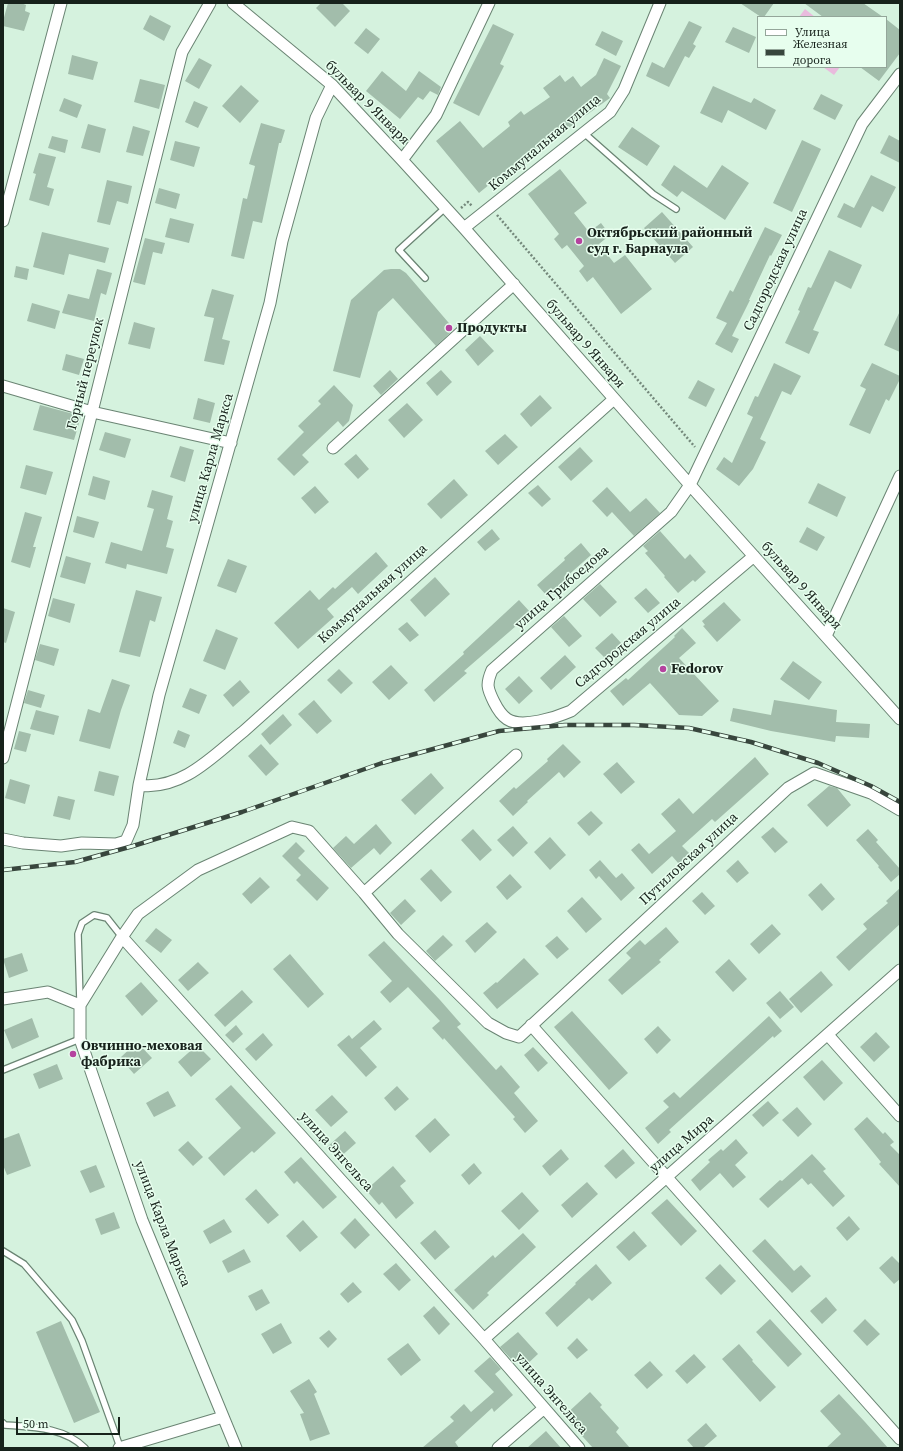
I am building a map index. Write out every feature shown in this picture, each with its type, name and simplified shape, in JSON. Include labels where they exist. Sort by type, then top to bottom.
[{"type":"street","points":[[3,221],[61,3]]},
{"type":"street","name":"Горный переулок","points":[[3,758],[92,412],[182,52],[210,3]]},
{"type":"street","name":"бульвар 9 Января","points":[[233,3],[332,85],[402,160],[900,719]]},
{"type":"street","points":[[402,160],[436,115],[489,3]]},
{"type":"street","name":"Коммунальная улица","points":[[464,228],[610,112],[624,90],[660,3]]},
{"type":"street","name":"Садгородская улица","points":[[690,485],[862,124],[900,74]]},
{"type":"street","name":"улица Карла Маркса","points":[[3,839],[23,843],[61,846],[82,843],[116,844],[126,841],[133,825],[139,785],[159,695],[270,303],[282,241],[316,118],[332,85]]},
{"type":"street","points":[[333,448],[514,284]]},
{"type":"street","points":[[3,386],[92,412],[231,443]]},
{"type":"street","name":"Коммунальная улица","points":[[139,785],[166,785],[196,771],[244,731],[614,399]]},
{"type":"street","points":[[826,636],[900,476]]},
{"type":"street","name":"улица Грибоедова","points":[[508,720],[498,710],[490,694],[487,681],[492,670],[671,512],[690,485]]},
{"type":"street","name":"Садгородская улица","points":[[508,720],[519,722],[538,721],[553,718],[571,711],[754,556]]},
{"type":"street","points":[[3,999],[48,992],[80,1005],[138,914],[198,870],[292,827],[309,832],[364,893],[516,755]]},
{"type":"street","name":"Путиловская улица","points":[[364,893],[398,934],[488,1023],[506,1033],[519,1036],[788,788],[814,773],[870,793],[900,810]]},
{"type":"street","name":"улица Энгельса","points":[[122,937],[484,1339],[579,1448]]},
{"type":"street","name":"улица Мира","points":[[484,1339],[900,970]]},
{"type":"street","name":"улица Карла Маркса","points":[[80,1005],[80,1039],[142,1220],[236,1448]]},
{"type":"street","points":[[531,1025],[900,1439]]},
{"type":"street","points":[[828,1035],[900,1116]]},
{"type":"street","points":[[498,1448],[543,1408]]},
{"type":"street","points":[[119,1448],[223,1417]]},
{"type":"lane","points":[[584,133],[653,194],[676,209]]},
{"type":"lane","points":[[425,278],[399,250],[449,212]]},
{"type":"lane","points":[[80,1005],[78,934],[82,923],[94,915],[107,918],[122,937]]},
{"type":"lane","points":[[3,1070],[80,1039]]},
{"type":"lane","points":[[3,1250],[24,1264],[72,1320],[82,1340],[119,1448]]},
{"type":"lane","points":[[3,1423],[5,1425],[39,1427],[63,1433],[85,1448]]},
{"type":"path","points":[[449,212],[468,202],[474,209]]},
{"type":"path","points":[[490,207],[704,457]]},
{"type":"shaded area","points":[[805,9],[814,16],[800,16]]},
{"type":"shaded area","points":[[824,68],[839,68],[834,75]]},
{"type":"building","points":[[8,3],[21,3],[26,5],[25,11],[30,13],[24,31],[3,26]]},
{"type":"building","points":[[321,3],[342,3],[350,11],[335,27],[316,8]]},
{"type":"building","points":[[740,3],[774,3],[765,16],[760,16]]},
{"type":"building","points":[[804,3],[863,3],[882,16],[822,16]]},
{"type":"building","points":[[150,15],[171,26],[164,41],[143,29]]},
{"type":"building","points":[[887,20],[900,30],[900,53],[879,81],[861,68],[887,68]]},
{"type":"building","points":[[689,21],[702,27],[693,44],[696,46],[689,58],[685,56],[669,87],[646,76],[652,62],[664,68]]},
{"type":"building","points":[[493,24],[514,34],[500,64],[504,66],[479,116],[453,103]]},
{"type":"building","points":[[733,27],[756,37],[749,53],[725,42]]},
{"type":"building","points":[[366,28],[380,39],[368,54],[354,43]]},
{"type":"building","points":[[602,31],[623,41],[616,56],[595,45]]},
{"type":"building","points":[[72,55],[98,62],[93,80],[68,74]]},
{"type":"building","points":[[199,58],[212,65],[199,89],[185,81]]},
{"type":"building","points":[[604,58],[621,66],[607,94],[610,98],[556,137],[554,134],[532,152],[535,156],[522,167],[517,162],[479,193],[436,141],[460,121],[483,148],[510,126],[508,122],[521,111],[524,115],[550,97],[543,88],[560,75],[565,82],[573,76],[581,87],[596,75]]},
{"type":"building","points":[[382,71],[406,91],[419,71],[441,87],[438,95],[430,91],[423,100],[418,97],[400,119],[366,91]]},
{"type":"building","points":[[140,79],[165,85],[159,109],[134,102]]},
{"type":"building","points":[[241,85],[259,101],[240,123],[222,106]]},
{"type":"building","points":[[713,86],[751,103],[754,98],[776,110],[766,130],[728,110],[722,123],[700,113]]},
{"type":"building","points":[[821,94],[843,105],[835,120],[813,109]]},
{"type":"building","points":[[64,98],[82,105],[77,118],[59,111]]},
{"type":"building","points":[[194,101],[208,107],[198,128],[185,122]]},
{"type":"building","points":[[261,123],[285,130],[281,143],[279,143],[262,223],[253,221],[244,259],[231,256],[243,198],[247,199],[255,166],[249,164]]},
{"type":"building","points":[[88,124],[106,129],[100,153],[81,148]]},
{"type":"building","points":[[133,126],[150,131],[143,156],[126,152]]},
{"type":"building","points":[[632,127],[660,146],[647,166],[618,147]]},
{"type":"building","points":[[889,135],[900,141],[900,163],[880,153]]},
{"type":"building","points":[[52,136],[68,140],[65,153],[48,148]]},
{"type":"building","points":[[802,140],[821,149],[792,212],[773,203]]},
{"type":"building","points":[[175,141],[200,147],[194,167],[170,160]]},
{"type":"building","points":[[39,153],[56,157],[47,187],[54,189],[49,206],[29,200],[36,174],[33,173]]},
{"type":"building","points":[[674,165],[707,188],[722,165],[749,183],[725,220],[682,191],[677,197],[661,185]]},
{"type":"building","name":"Октябрьский районный суд г. Барнаула","points":[[560,169],[587,203],[574,213],[589,232],[601,223],[610,235],[599,244],[614,263],[625,255],[652,289],[621,314],[593,277],[587,282],[579,271],[584,266],[567,245],[562,249],[554,239],[559,234],[528,194]]},
{"type":"building","points":[[871,175],[896,187],[883,212],[872,206],[861,228],[837,217],[844,203],[854,208]]},
{"type":"building","points":[[107,180],[132,186],[128,204],[117,201],[110,225],[97,222]]},
{"type":"building","points":[[159,188],[180,194],[176,209],[155,203]]},
{"type":"building","points":[[662,212],[693,247],[675,263],[644,228]]},
{"type":"building","points":[[170,218],[194,224],[189,243],[165,237]]},
{"type":"building","points":[[765,227],[782,235],[771,256],[770,255],[732,336],[739,339],[732,353],[715,344],[727,323],[716,318],[730,290],[733,292]]},
{"type":"building","points":[[42,232],[109,248],[105,263],[69,254],[64,275],[33,267]]},
{"type":"building","points":[[145,238],[165,243],[162,254],[153,252],[145,285],[133,282]]},
{"type":"building","points":[[829,250],[862,265],[851,289],[835,281],[813,330],[819,332],[809,354],[785,343],[800,311],[798,310],[808,287],[811,288]]},
{"type":"building","points":[[16,266],[29,269],[27,280],[14,277]]},
{"type":"building","points":[[97,269],[112,273],[106,295],[101,293],[94,321],[62,313],[68,294],[89,299]]},
{"type":"building","points":[[400,269],[406,273],[454,329],[436,346],[393,298],[378,312],[360,378],[333,371],[351,300],[384,270]]},
{"type":"building","points":[[212,289],[234,295],[222,339],[230,341],[224,365],[204,361],[214,318],[204,316]]},
{"type":"building","points":[[32,303],[60,311],[55,329],[27,321]]},
{"type":"building","points":[[900,311],[900,352],[884,345]]},
{"type":"building","points":[[134,322],[155,328],[150,349],[128,344]]},
{"type":"building","points":[[480,336],[494,351],[478,366],[465,350]]},
{"type":"building","points":[[66,354],[84,359],[79,375],[62,370]]},
{"type":"building","points":[[774,363],[801,376],[791,395],[782,391],[760,439],[766,442],[753,469],[739,486],[716,469],[724,457],[732,463],[753,417],[747,414],[755,396],[758,397]]},
{"type":"building","points":[[872,363],[900,376],[900,379],[889,401],[886,399],[870,434],[849,425],[866,389],[860,386]]},
{"type":"building","points":[[390,370],[398,379],[381,395],[373,386]]},
{"type":"building","points":[[441,370],[452,382],[437,396],[426,383]]},
{"type":"building","points":[[698,380],[715,389],[706,407],[688,398]]},
{"type":"building","points":[[334,385],[353,405],[349,421],[343,427],[338,421],[302,455],[309,462],[294,476],[277,459],[304,432],[298,426],[321,404],[318,401]]},
{"type":"building","points":[[540,395],[552,408],[531,427],[520,414]]},
{"type":"building","points":[[198,398],[215,403],[210,423],[193,419]]},
{"type":"building","points":[[407,403],[423,420],[404,438],[388,420]]},
{"type":"building","points":[[40,405],[81,416],[74,440],[33,430]]},
{"type":"building","points":[[105,432],[131,439],[125,458],[99,450]]},
{"type":"building","points":[[505,434],[518,447],[498,465],[485,451]]},
{"type":"building","points":[[180,446],[194,450],[185,482],[170,477]]},
{"type":"building","points":[[580,447],[593,461],[571,481],[558,467]]},
{"type":"building","points":[[356,454],[369,469],[358,479],[344,464]]},
{"type":"building","points":[[26,465],[53,472],[46,495],[20,488]]},
{"type":"building","points":[[93,476],[110,481],[105,500],[88,495]]},
{"type":"building","points":[[454,479],[468,495],[441,519],[427,504]]},
{"type":"building","points":[[818,483],[846,497],[837,517],[808,503]]},
{"type":"building","points":[[538,485],[551,499],[542,507],[528,493]]},
{"type":"building","points":[[315,486],[329,502],[315,514],[301,498]]},
{"type":"building","points":[[607,487],[630,512],[646,498],[660,513],[634,536],[612,512],[607,517],[592,501]]},
{"type":"building","points":[[152,490],[173,496],[167,519],[173,521],[166,547],[174,549],[167,574],[127,564],[126,569],[105,563],[111,542],[142,551],[154,509],[147,507]]},
{"type":"building","points":[[25,512],[42,517],[33,547],[36,547],[30,568],[11,562]]},
{"type":"building","points":[[77,516],[99,522],[94,538],[73,532]]},
{"type":"building","points":[[807,527],[825,537],[817,551],[799,542]]},
{"type":"building","points":[[492,529],[500,539],[485,551],[477,542]]},
{"type":"building","points":[[660,531],[685,559],[690,554],[706,572],[695,582],[693,580],[678,593],[645,553],[648,551],[643,546]]},
{"type":"building","points":[[581,543],[591,555],[565,578],[566,580],[548,597],[537,585],[565,560],[564,558]]},
{"type":"building","points":[[376,552],[388,566],[358,594],[352,587],[327,609],[334,617],[298,649],[274,623],[310,590],[319,600],[333,587],[335,589]]},
{"type":"building","points":[[66,556],[91,563],[85,584],[60,577]]},
{"type":"building","points":[[228,559],[247,566],[236,593],[217,586]]},
{"type":"building","points":[[435,577],[450,594],[425,617],[410,600]]},
{"type":"building","points":[[600,584],[617,602],[600,617],[583,599]]},
{"type":"building","points":[[646,588],[660,603],[648,613],[634,598]]},
{"type":"building","points":[[136,590],[162,597],[155,622],[150,620],[140,657],[119,652]]},
{"type":"building","points":[[53,598],[75,604],[70,623],[48,616]]},
{"type":"building","points":[[519,600],[531,613],[464,671],[467,673],[434,702],[424,690],[464,654],[463,652]]},
{"type":"building","points":[[724,602],[741,620],[717,642],[703,626],[705,625],[702,621]]},
{"type":"building","points":[[3,608],[15,612],[6,643],[3,642]]},
{"type":"building","points":[[564,616],[582,636],[569,647],[551,627]]},
{"type":"building","points":[[407,622],[419,635],[410,642],[398,629]]},
{"type":"building","points":[[682,628],[696,643],[679,658],[719,701],[702,716],[679,715],[650,683],[623,706],[610,691],[626,678],[628,680],[675,637],[674,636]]},
{"type":"building","points":[[216,629],[238,638],[225,670],[203,661]]},
{"type":"building","points":[[612,633],[622,644],[606,659],[595,648]]},
{"type":"building","points":[[40,644],[59,649],[54,666],[35,660]]},
{"type":"building","points":[[565,655],[576,667],[551,690],[540,678]]},
{"type":"building","points":[[793,661],[822,682],[809,700],[780,679]]},
{"type":"building","points":[[391,665],[408,683],[389,700],[372,682]]},
{"type":"building","points":[[339,669],[353,683],[341,694],[327,680]]},
{"type":"building","points":[[519,676],[533,691],[519,704],[505,689]]},
{"type":"building","points":[[112,679],[130,685],[110,749],[79,741],[88,709],[100,713]]},
{"type":"building","points":[[240,680],[250,692],[233,707],[223,695]]},
{"type":"building","points":[[190,688],[207,695],[199,714],[182,707]]},
{"type":"building","points":[[28,690],[45,695],[41,708],[24,703]]},
{"type":"building","points":[[314,700],[332,721],[317,734],[298,714]]},
{"type":"building","points":[[774,700],[837,710],[836,722],[870,724],[869,738],[836,736],[835,742],[771,731],[730,721],[733,708],[771,715]]},
{"type":"building","points":[[36,710],[59,716],[54,735],[30,729]]},
{"type":"building","points":[[283,714],[292,725],[270,745],[261,734]]},
{"type":"building","points":[[178,730],[190,735],[185,748],[173,743]]},
{"type":"building","points":[[19,731],[31,734],[26,752],[14,749]]},
{"type":"building","points":[[261,744],[279,764],[266,776],[248,756]]},
{"type":"building","points":[[563,744],[581,762],[564,778],[559,772],[513,816],[499,801],[514,787],[516,789],[548,761],[547,759]]},
{"type":"building","points":[[755,757],[769,774],[715,822],[712,819],[682,846],[690,854],[679,864],[672,856],[652,874],[631,850],[639,843],[649,854],[676,831],[661,814],[679,798],[693,814]]},
{"type":"building","points":[[617,762],[635,782],[621,794],[603,774]]},
{"type":"building","points":[[99,771],[119,776],[114,796],[94,791]]},
{"type":"building","points":[[431,773],[444,788],[415,815],[401,800]]},
{"type":"building","points":[[10,779],[30,785],[25,804],[5,798]]},
{"type":"building","points":[[829,786],[837,788],[851,805],[827,827],[807,805]]},
{"type":"building","points":[[58,796],[75,800],[70,820],[53,816]]},
{"type":"building","points":[[591,811],[603,823],[589,836],[577,823]]},
{"type":"building","points":[[376,824],[392,843],[380,855],[374,848],[351,868],[333,848],[346,836],[354,844]]},
{"type":"building","points":[[513,826],[528,843],[513,857],[497,840]]},
{"type":"building","points":[[773,827],[788,842],[775,853],[761,837]]},
{"type":"building","points":[[473,829],[492,850],[480,861],[461,840]]},
{"type":"building","points":[[868,829],[878,840],[876,842],[900,869],[900,874],[891,882],[856,840]]},
{"type":"building","points":[[550,837],[566,855],[550,870],[534,852]]},
{"type":"building","points":[[296,842],[305,851],[298,858],[329,888],[317,901],[296,880],[301,875],[282,856]]},
{"type":"building","points":[[600,860],[616,878],[622,873],[635,888],[621,901],[599,876],[596,879],[589,870]]},
{"type":"building","points":[[738,860],[749,873],[737,883],[726,871]]},
{"type":"building","points":[[431,869],[452,892],[441,902],[420,879]]},
{"type":"building","points":[[510,874],[522,887],[507,900],[496,887]]},
{"type":"building","points":[[260,877],[270,887],[251,904],[242,894]]},
{"type":"building","points":[[821,883],[835,899],[822,911],[808,895]]},
{"type":"building","points":[[900,888],[900,924],[849,971],[836,957],[867,929],[863,924],[888,903],[886,901]]},
{"type":"building","points":[[702,892],[715,906],[705,915],[692,901]]},
{"type":"building","points":[[582,897],[602,919],[586,933],[567,911]]},
{"type":"building","points":[[405,899],[416,911],[401,925],[390,913]]},
{"type":"building","points":[[487,922],[497,932],[475,953],[465,941]]},
{"type":"building","points":[[772,924],[781,934],[759,954],[750,944]]},
{"type":"building","points":[[666,927],[679,942],[659,960],[661,962],[622,995],[608,980],[631,958],[626,953],[640,940],[645,945]]},
{"type":"building","points":[[156,928],[172,940],[161,953],[145,941]]},
{"type":"building","points":[[443,935],[453,945],[435,961],[426,951]]},
{"type":"building","points":[[557,936],[569,949],[557,959],[545,946]]},
{"type":"building","points":[[384,941],[461,1024],[457,1027],[496,1070],[501,1065],[520,1087],[514,1093],[538,1121],[525,1133],[513,1119],[515,1117],[444,1038],[443,1040],[432,1028],[440,1021],[408,987],[390,1003],[380,992],[392,981],[368,955]]},
{"type":"building","points":[[22,953],[28,971],[9,978],[3,959]]},
{"type":"building","points":[[290,954],[324,994],[308,1008],[273,969]]},
{"type":"building","points":[[524,958],[539,974],[497,1009],[483,993],[496,982],[497,983]]},
{"type":"building","points":[[729,959],[747,979],[733,992],[715,972]]},
{"type":"building","points":[[198,962],[209,973],[188,991],[178,980]]},
{"type":"building","points":[[821,971],[833,985],[801,1013],[789,999]]},
{"type":"building","points":[[141,982],[158,1001],[142,1016],[125,996]]},
{"type":"building","points":[[242,990],[253,1002],[225,1027],[214,1015]]},
{"type":"building","points":[[780,991],[794,1007],[780,1019],[766,1003]]},
{"type":"building","points":[[572,1011],[628,1073],[609,1090],[554,1027]]},
{"type":"building","points":[[769,1016],[782,1031],[774,1038],[773,1036],[669,1130],[671,1132],[658,1144],[645,1128],[669,1107],[663,1101],[674,1092],[680,1098]]},
{"type":"building","points":[[32,1018],[39,1037],[12,1049],[4,1030]]},
{"type":"building","points":[[374,1020],[382,1029],[360,1048],[377,1067],[366,1077],[337,1045],[349,1035],[352,1039]]},
{"type":"building","points":[[236,1025],[243,1034],[233,1043],[225,1035]]},
{"type":"building","points":[[658,1026],[671,1040],[657,1054],[644,1039]]},
{"type":"building","points":[[876,1032],[890,1047],[874,1062],[860,1047]]},
{"type":"building","points":[[263,1033],[273,1045],[256,1061],[245,1049]]},
{"type":"building","points":[[137,1042],[152,1058],[134,1074],[120,1058]]},
{"type":"building","points":[[197,1045],[211,1059],[191,1077],[178,1062]]},
{"type":"building","points":[[533,1047],[548,1063],[538,1072],[524,1055]]},
{"type":"building","points":[[822,1060],[843,1083],[824,1101],[803,1077]]},
{"type":"building","points":[[57,1064],[63,1079],[39,1089],[33,1074]]},
{"type":"building","points":[[231,1085],[276,1133],[254,1153],[252,1151],[224,1176],[208,1158],[241,1128],[215,1099]]},
{"type":"building","points":[[397,1086],[409,1099],[395,1111],[384,1098]]},
{"type":"building","points":[[168,1091],[176,1106],[154,1117],[146,1103]]},
{"type":"building","points":[[332,1095],[348,1112],[331,1127],[315,1110]]},
{"type":"building","points":[[768,1101],[779,1113],[763,1127],[752,1115]]},
{"type":"building","points":[[797,1107],[812,1124],[798,1137],[782,1120]]},
{"type":"building","points":[[867,1117],[883,1134],[885,1132],[894,1142],[890,1145],[900,1155],[900,1187],[879,1164],[881,1162],[854,1129]]},
{"type":"building","points":[[435,1118],[450,1135],[430,1153],[415,1136]]},
{"type":"building","points":[[345,1131],[356,1143],[338,1159],[327,1147]]},
{"type":"building","points":[[19,1133],[31,1166],[7,1175],[3,1165],[3,1139]]},
{"type":"building","points":[[736,1139],[748,1153],[735,1165],[746,1177],[733,1188],[720,1173],[700,1191],[691,1180],[710,1162],[708,1160],[721,1149],[723,1151]]},
{"type":"building","points":[[188,1141],[203,1157],[193,1166],[178,1150]]},
{"type":"building","points":[[561,1149],[569,1159],[550,1176],[542,1166]]},
{"type":"building","points":[[623,1149],[635,1163],[616,1179],[604,1166]]},
{"type":"building","points":[[812,1154],[826,1169],[823,1171],[845,1196],[833,1207],[811,1183],[808,1185],[802,1178],[768,1208],[759,1199]]},
{"type":"building","points":[[301,1157],[337,1197],[323,1209],[297,1181],[294,1184],[284,1172]]},
{"type":"building","points":[[474,1163],[482,1173],[469,1185],[461,1175]]},
{"type":"building","points":[[96,1165],[105,1187],[90,1193],[80,1171]]},
{"type":"building","points":[[393,1166],[406,1181],[400,1186],[414,1203],[396,1219],[382,1202],[379,1205],[366,1190]]},
{"type":"building","points":[[587,1182],[598,1194],[572,1218],[561,1205]]},
{"type":"building","points":[[256,1189],[279,1215],[268,1224],[245,1199]]},
{"type":"building","points":[[522,1192],[539,1211],[519,1230],[501,1211]]},
{"type":"building","points":[[667,1199],[697,1231],[681,1246],[651,1213]]},
{"type":"building","points":[[114,1212],[120,1228],[101,1235],[95,1219]]},
{"type":"building","points":[[849,1216],[860,1229],[847,1241],[836,1228]]},
{"type":"building","points":[[355,1218],[370,1235],[355,1249],[340,1233]]},
{"type":"building","points":[[224,1219],[232,1232],[210,1244],[203,1231]]},
{"type":"building","points":[[303,1220],[318,1237],[300,1252],[286,1236]]},
{"type":"building","points":[[435,1230],[450,1247],[435,1260],[420,1243]]},
{"type":"building","points":[[634,1231],[647,1246],[629,1261],[616,1247]]},
{"type":"building","points":[[523,1233],[536,1247],[487,1293],[489,1295],[473,1310],[454,1290],[493,1255],[495,1258]]},
{"type":"building","points":[[765,1239],[794,1271],[801,1265],[811,1276],[792,1293],[752,1251]]},
{"type":"building","points":[[244,1249],[251,1262],[228,1273],[222,1261]]},
{"type":"building","points":[[892,1256],[900,1264],[900,1279],[894,1284],[879,1268]]},
{"type":"building","points":[[396,1263],[411,1280],[399,1291],[383,1274]]},
{"type":"building","points":[[596,1264],[612,1283],[592,1301],[589,1298],[557,1327],[545,1313]]},
{"type":"building","points":[[720,1264],[736,1281],[721,1295],[705,1278]]},
{"type":"building","points":[[353,1282],[362,1292],[348,1303],[340,1294]]},
{"type":"building","points":[[262,1289],[270,1303],[256,1311],[248,1296]]},
{"type":"building","points":[[826,1297],[837,1310],[822,1324],[810,1311]]},
{"type":"building","points":[[434,1306],[450,1324],[439,1335],[423,1316]]},
{"type":"building","points":[[770,1319],[802,1354],[788,1367],[756,1332]]},
{"type":"building","points":[[865,1319],[880,1334],[867,1346],[853,1331]]},
{"type":"building","points":[[61,1321],[100,1412],[74,1423],[36,1332]]},
{"type":"building","points":[[281,1323],[292,1343],[273,1354],[261,1334]]},
{"type":"building","points":[[329,1330],[337,1339],[328,1348],[319,1338]]},
{"type":"building","points":[[518,1332],[538,1354],[523,1368],[513,1357],[511,1359],[500,1347]]},
{"type":"building","points":[[577,1338],[588,1350],[577,1359],[567,1348]]},
{"type":"building","points":[[408,1343],[421,1360],[401,1376],[387,1359]]},
{"type":"building","points":[[739,1344],[753,1360],[752,1361],[776,1387],[760,1402],[722,1359]]},
{"type":"building","points":[[694,1354],[706,1367],[687,1384],[675,1371]]},
{"type":"building","points":[[490,1357],[501,1369],[495,1374],[513,1395],[494,1412],[492,1408],[455,1442],[459,1448],[422,1448],[454,1421],[450,1417],[464,1404],[471,1412],[494,1392],[474,1371]]},
{"type":"building","points":[[650,1361],[663,1375],[647,1389],[634,1375]]},
{"type":"building","points":[[309,1379],[317,1392],[314,1394],[330,1434],[310,1441],[300,1414],[304,1413],[290,1391]]},
{"type":"building","points":[[590,1392],[602,1405],[600,1407],[619,1428],[616,1432],[630,1448],[593,1448],[564,1416]]},
{"type":"building","points":[[839,1394],[888,1448],[826,1448],[841,1434],[820,1411]]},
{"type":"building","points":[[706,1423],[717,1436],[703,1448],[694,1448],[687,1440]]},
{"type":"building","points":[[546,1431],[561,1448],[527,1448]]},
{"type":"railway","points":[[3,870],[75,862],[133,846],[242,812],[382,763],[499,731],[565,725],[634,725],[689,728],[751,742],[818,763],[871,786],[900,802]]},
{"type":"place","name":"Октябрьский районный суд г. Барнаула","points":[[579,241]]},
{"type":"place","name":"Продукты","points":[[449,328]]},
{"type":"place","name":"Fedorov","points":[[663,669]]},
{"type":"place","name":"Овчинно-меховая фабрика","points":[[73,1054]]}]
